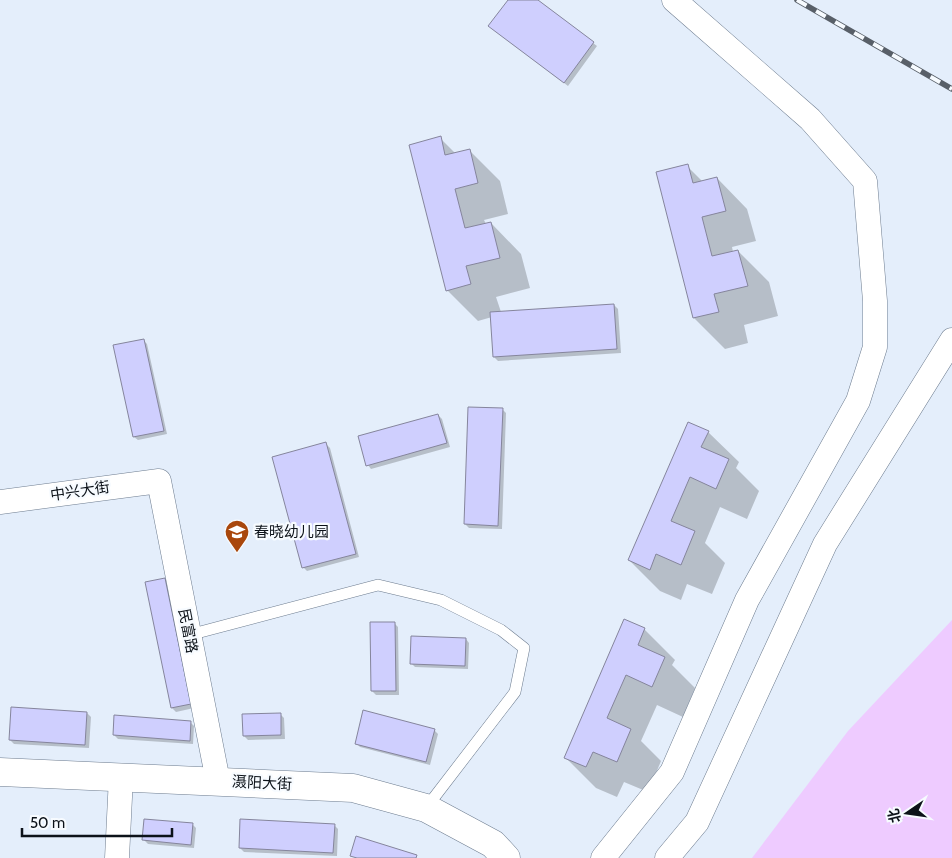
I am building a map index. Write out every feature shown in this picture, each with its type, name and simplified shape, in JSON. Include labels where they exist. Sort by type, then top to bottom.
[{"type":"main road","name":"滠阳大街","points":[[0,772],[353,788],[426,808],[493,844],[506,858]]},
{"type":"street","points":[[603,858],[672,772],[747,600],[858,401],[875,347],[875,301],[865,180],[810,119],[674,0]]},
{"type":"street","points":[[667,858],[698,822],[826,544],[952,340]]},
{"type":"street","name":"中兴大街","points":[[0,502],[159,480]]},
{"type":"street","name":"民富路","points":[[159,480],[218,781]]},
{"type":"street","points":[[117,858],[121,777]]},
{"type":"lane","points":[[189,635],[378,585],[441,600],[501,630],[524,648],[515,692],[426,808]]},
{"type":"shaded area","points":[[952,620],[952,858],[752,858],[848,731]]},
{"type":"building","points":[[508,0],[538,0],[594,42],[564,83],[488,26]]},
{"type":"building","points":[[441,136],[445,155],[470,149],[478,183],[455,189],[465,228],[491,222],[500,258],[466,266],[471,284],[446,291],[409,145]]},
{"type":"building","points":[[688,164],[693,183],[717,177],[726,211],[702,217],[712,256],[738,250],[748,286],[714,294],[719,312],[693,318],[656,172]]},
{"type":"building","points":[[614,304],[617,349],[493,357],[490,312]]},
{"type":"building","points":[[144,339],[164,431],[133,437],[113,345]]},
{"type":"building","points":[[468,407],[503,408],[498,526],[464,524]]},
{"type":"building","points":[[438,414],[447,443],[366,466],[358,436]]},
{"type":"building","points":[[688,422],[709,431],[701,447],[729,459],[716,489],[690,477],[671,521],[695,531],[681,565],[656,554],[650,570],[628,560]]},
{"type":"building","points":[[326,442],[356,554],[302,568],[272,457]]},
{"type":"building","points":[[165,578],[191,704],[171,708],[145,582]]},
{"type":"building","points":[[624,619],[645,628],[638,645],[665,657],[652,687],[626,675],[607,718],[631,729],[617,762],[593,752],[586,767],[564,758]]},
{"type":"building","points":[[370,622],[395,622],[396,691],[371,691]]},
{"type":"building","points":[[411,636],[466,638],[465,666],[410,664]]},
{"type":"building","points":[[11,707],[87,712],[85,745],[9,740]]},
{"type":"building","points":[[363,710],[435,729],[426,762],[355,744]]},
{"type":"building","points":[[281,713],[281,735],[243,736],[242,714]]},
{"type":"building","points":[[114,715],[191,721],[190,741],[113,735]]},
{"type":"building","points":[[144,819],[193,823],[191,845],[142,840]]},
{"type":"building","points":[[240,819],[335,824],[333,853],[239,848]]},
{"type":"building","points":[[356,836],[417,855],[416,858],[357,858],[350,856]]},
{"type":"railway","points":[[797,0],[952,89]]},
{"type":"place","name":"春晓幼儿园","points":[[237,553]]}]
